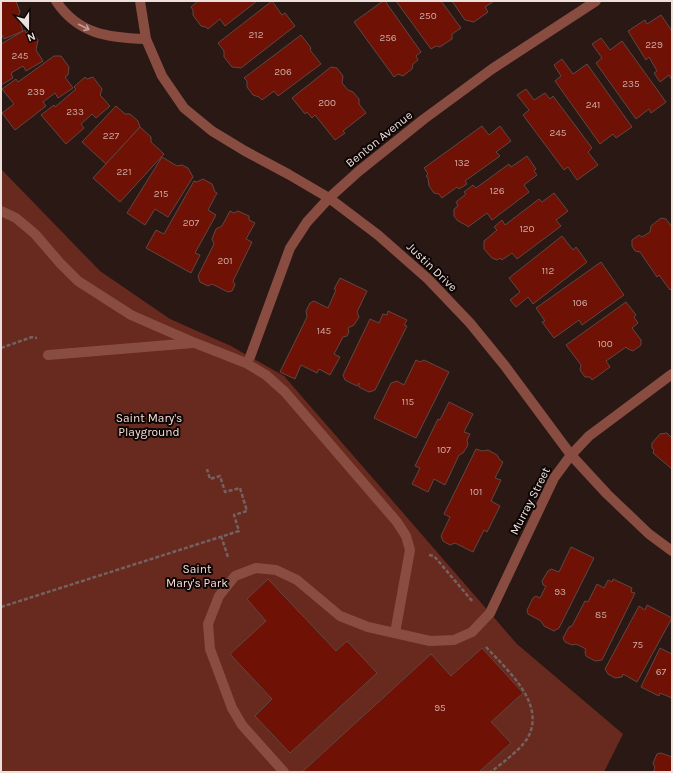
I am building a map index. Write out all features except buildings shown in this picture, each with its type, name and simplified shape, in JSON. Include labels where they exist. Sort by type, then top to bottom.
[{"type":"street","points":[[56,1],[62,10],[72,20],[97,33],[126,38],[146,39]]},
{"type":"street","name":"Justin Drive","points":[[140,1],[146,39],[162,76],[184,108],[212,131],[329,198],[378,235],[428,279],[470,323],[505,366],[571,455],[606,494],[649,534],[672,551]]},
{"type":"street","name":"Benton Avenue","points":[[250,357],[290,248],[306,222],[329,198],[359,171],[424,119],[492,69],[596,1]]},
{"type":"street","points":[[1,211],[16,218],[35,234],[78,281],[132,315],[195,343],[246,363],[266,375],[285,392],[397,522],[406,536],[410,550],[396,633]]},
{"type":"street","points":[[48,356],[195,343]]},
{"type":"street","name":"Murray Street","points":[[472,632],[488,615],[554,478],[571,455],[588,436],[672,374]]},
{"type":"street","points":[[284,772],[242,725],[232,708],[210,649],[208,624],[219,596],[234,576],[256,568],[276,570],[297,580],[340,616],[368,627],[430,642],[454,640],[472,632]]},
{"type":"path","points":[[1,348],[32,337],[41,339],[48,356]]},
{"type":"path","points":[[1,607],[238,531],[234,515],[247,511],[240,488],[225,492],[220,476],[210,479],[207,469]]},
{"type":"path","points":[[410,550],[434,556],[488,615]]},
{"type":"path","points":[[472,632],[518,683],[527,696],[531,707],[532,720],[530,733],[523,744],[491,772]]},
{"type":"green space","name":"Saint Mary's Park","points":[[1,169],[100,271],[170,319],[231,346],[284,376],[517,644],[623,734],[604,772],[1,772]]},
{"type":"park label","name":"Saint Mary's Playground","points":[[149,425]]}]
